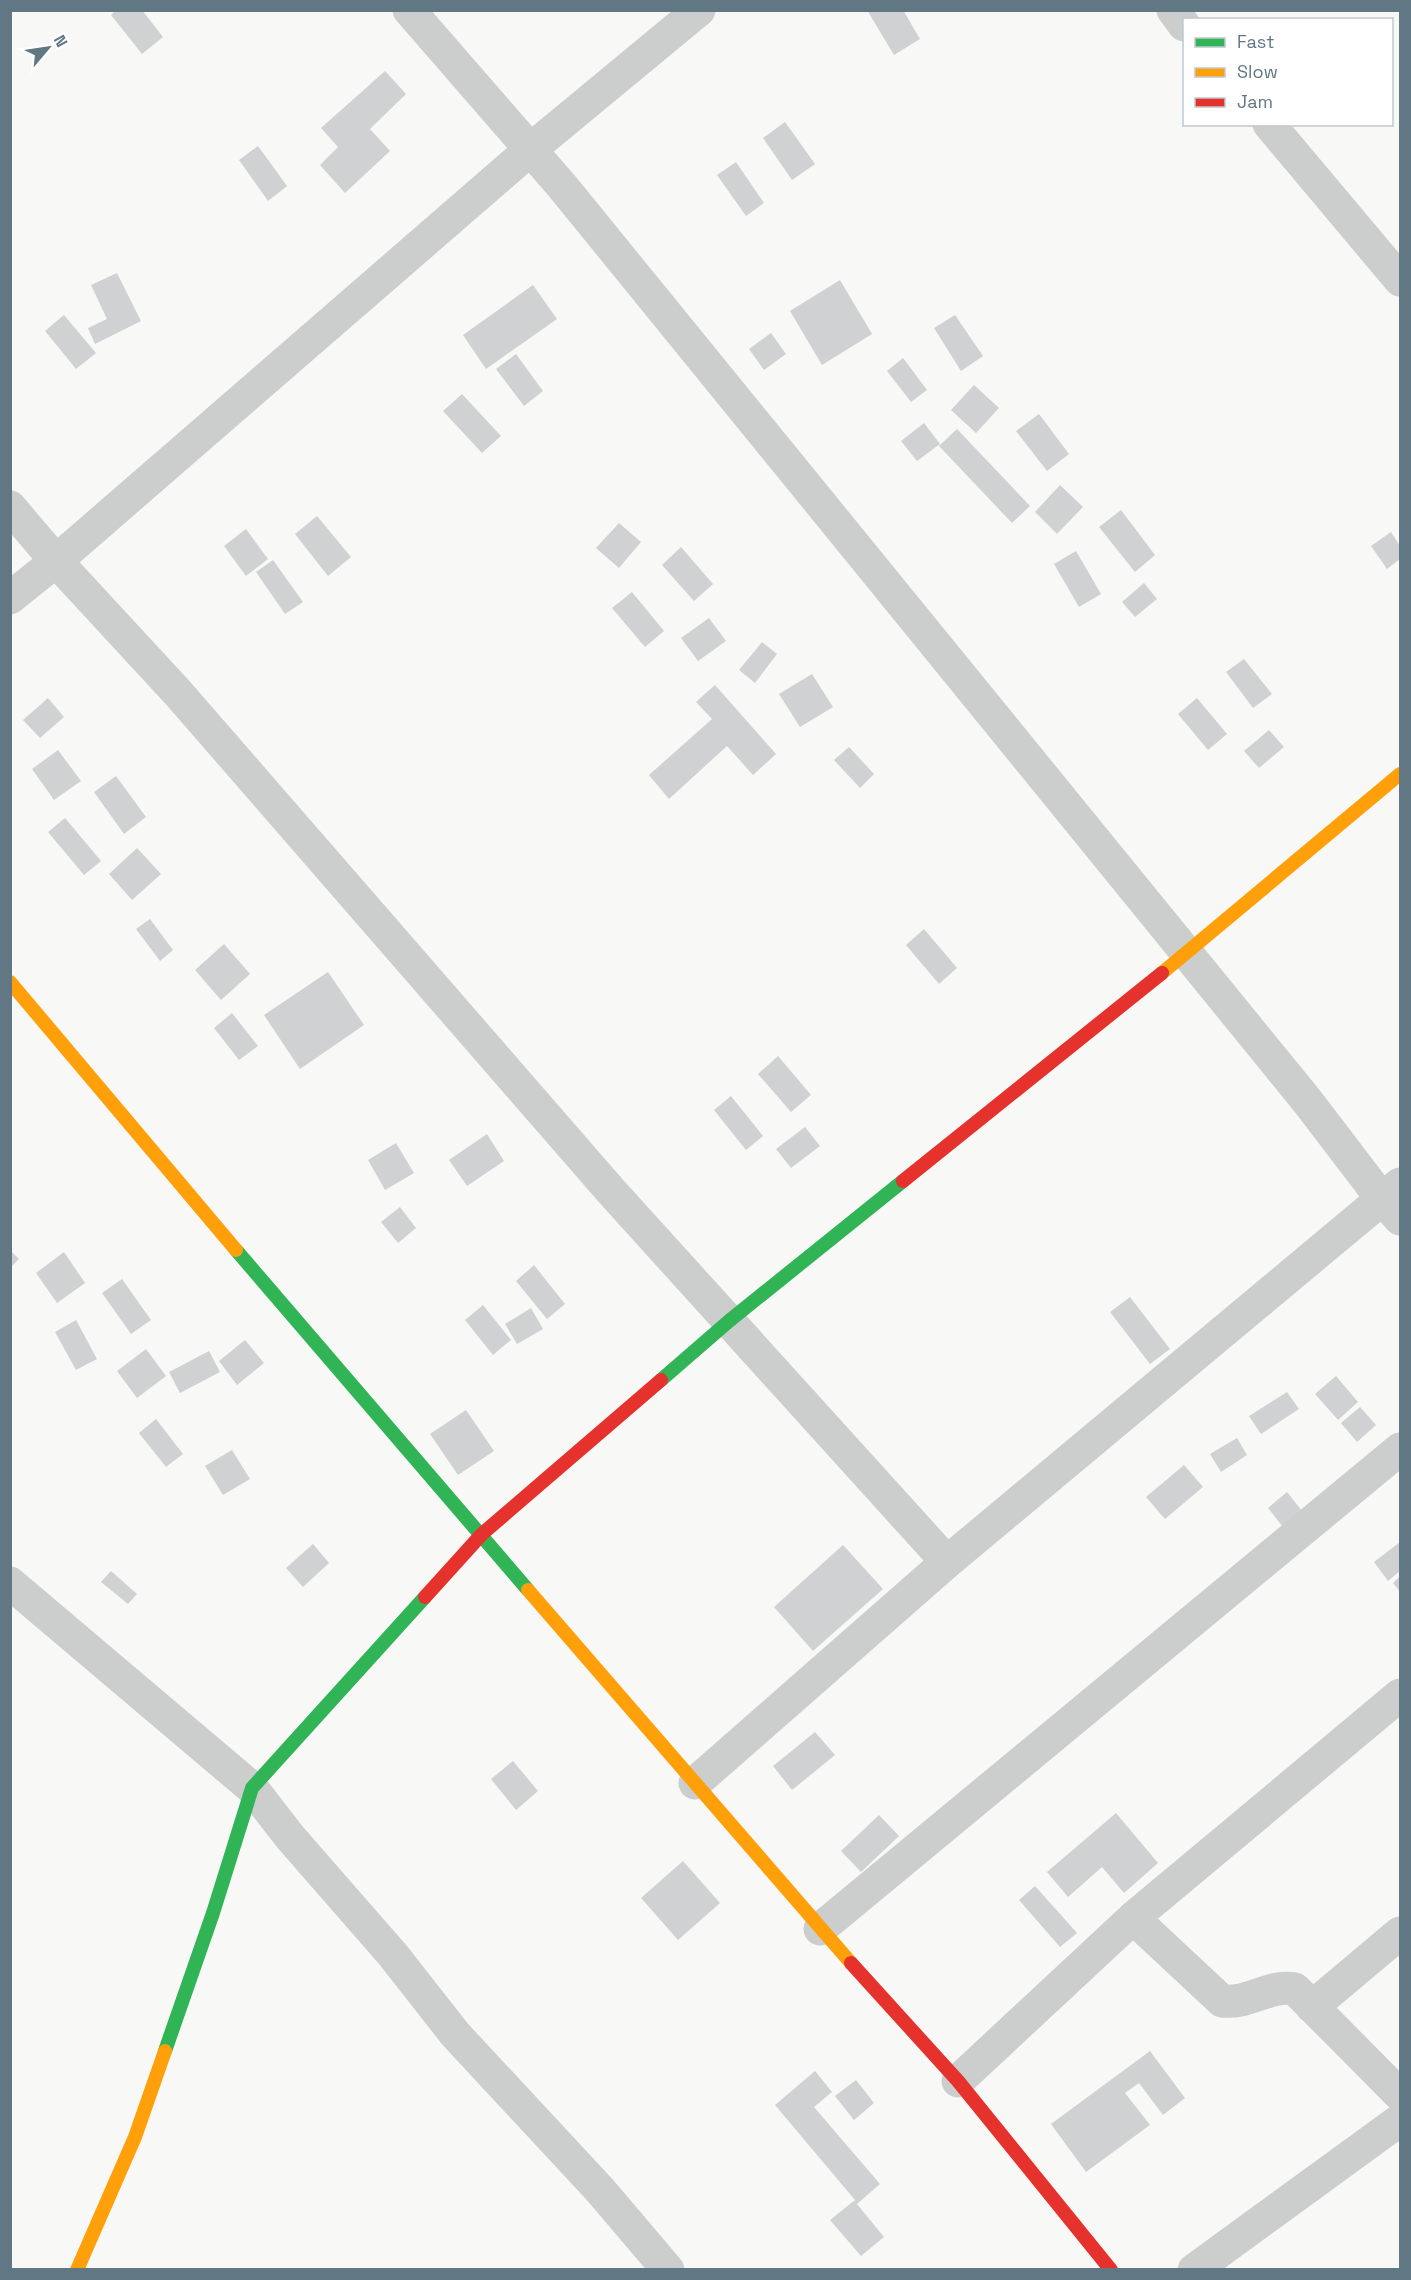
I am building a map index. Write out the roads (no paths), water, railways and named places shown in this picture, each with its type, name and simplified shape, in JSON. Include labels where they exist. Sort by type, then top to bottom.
[{"type":"street","points":[[409,10],[531,150],[1308,1102],[1394,1201],[947,1562],[695,1783]]},
{"type":"street","points":[[10,598],[56,561],[531,150],[699,10]]},
{"type":"street","points":[[1173,10],[1183,22]]},
{"type":"street","points":[[1271,126],[1401,280]]},
{"type":"street","points":[[10,507],[56,561],[178,693],[611,1191],[947,1562]]},
{"type":"street","points":[[77,2270],[135,2137],[213,1913],[252,1788],[482,1533],[729,1321],[1187,954],[1401,774]]},
{"type":"street","points":[[10,982],[279,1300],[482,1533],[820,1929],[958,2081],[1111,2270]]},
{"type":"street","points":[[820,1929],[1401,1449]]},
{"type":"street","points":[[10,1583],[252,1788],[290,1838],[393,1955],[455,2034],[600,2190],[668,2270]]},
{"type":"street","points":[[958,2081],[1133,1918],[1401,1695]]},
{"type":"street","points":[[1133,1918],[1222,2001],[1235,2002],[1254,1998],[1283,1986],[1295,1989],[1401,2095]]},
{"type":"street","points":[[1312,2007],[1401,1933]]},
{"type":"street","points":[[1194,2270],[1401,2120]]}]
